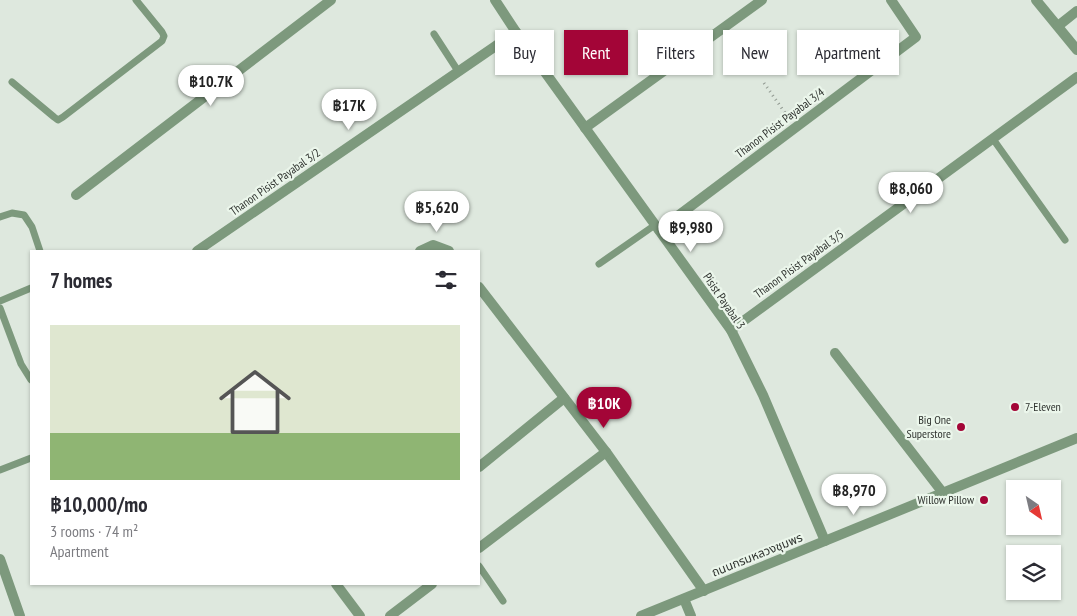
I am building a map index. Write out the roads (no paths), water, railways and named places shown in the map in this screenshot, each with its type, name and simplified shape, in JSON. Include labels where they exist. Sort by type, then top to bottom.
[{"type":"street","points":[[76,195],[331,0]]},
{"type":"street","name":"Pisist Payabal 3","points":[[495,0],[515,30]]},
{"type":"street","points":[[585,128],[762,0]]},
{"type":"street","name":"Thanon Pisist Payabal 3/4","points":[[657,227],[796,127],[916,36],[891,0]]},
{"type":"street","points":[[1036,0],[1077,50]]},
{"type":"street","points":[[1058,26],[1077,11]]},
{"type":"street","name":"Thanon Pisist Payabal 3/2","points":[[198,250],[495,46]]},
{"type":"street","name":"Pisist Payabal 3","points":[[547,75],[731,330],[764,395],[825,541]]},
{"type":"street","name":"Thanon Pisist Payabal 3/5","points":[[731,330],[1077,77]]},
{"type":"street","points":[[422,250],[433,245],[446,250]]},
{"type":"street","points":[[480,288],[606,452],[704,591]]},
{"type":"street","points":[[835,353],[944,493]]},
{"type":"street","points":[[480,466],[564,398]]},
{"type":"street","name":"ถนนกรมหลวงชุมพร","points":[[641,616],[1077,438]]},
{"type":"street","points":[[480,547],[606,452]]},
{"type":"street","points":[[0,559],[20,616]]},
{"type":"street","points":[[337,585],[360,616]]},
{"type":"street","points":[[390,616],[431,585]]},
{"type":"street","points":[[684,598],[691,616]]},
{"type":"lane","points":[[12,82],[58,120],[63,118],[162,41],[162,32],[136,0]]},
{"type":"lane","points":[[434,34],[458,71]]},
{"type":"lane","points":[[993,139],[1065,240]]},
{"type":"lane","points":[[0,217],[12,212],[24,215],[32,227],[40,250]]},
{"type":"lane","points":[[599,264],[657,227]]},
{"type":"lane","points":[[0,301],[30,288]]},
{"type":"lane","points":[[0,308],[21,364],[30,378]]},
{"type":"lane","points":[[0,470],[30,458]]},
{"type":"lane","points":[[480,567],[503,601]]},
{"type":"place","name":"7-Eleven","points":[[1015,407]]},
{"type":"place","name":"Big One Superstore","points":[[961,427]]},
{"type":"place","name":"Willow Pillow","points":[[984,500]]}]
